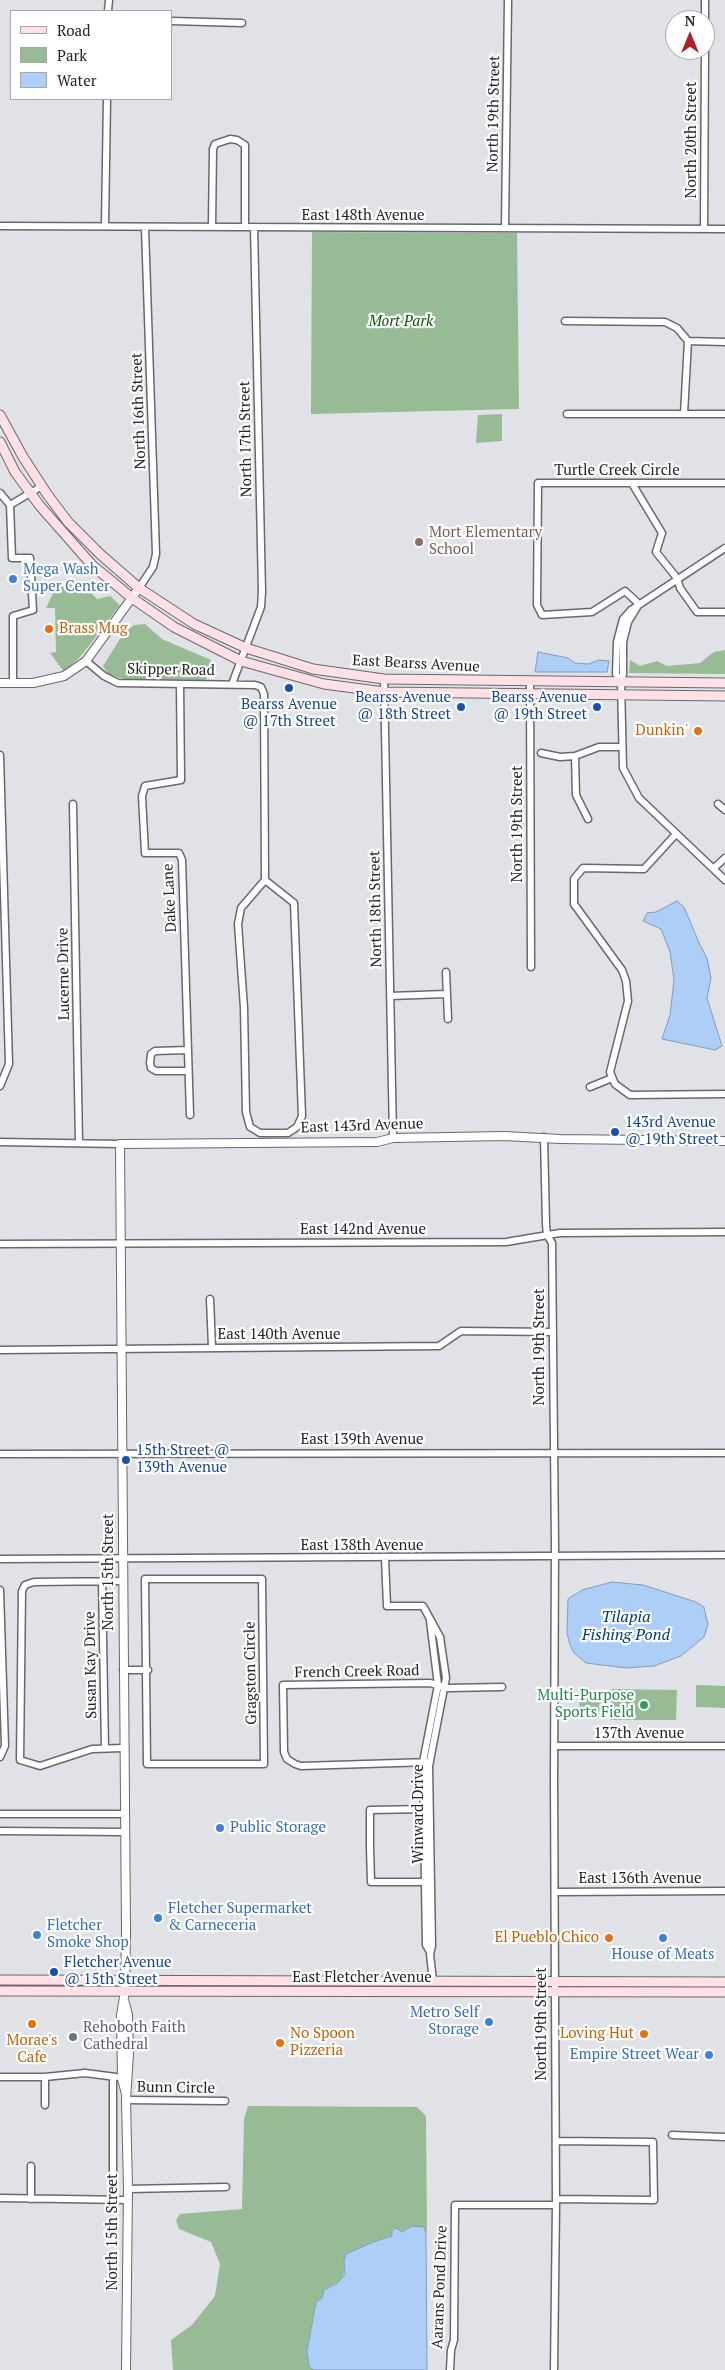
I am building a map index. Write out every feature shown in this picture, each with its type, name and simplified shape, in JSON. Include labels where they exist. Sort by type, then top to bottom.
[{"type":"main road","name":"East Bearss Avenue","points":[[0,415],[22,457],[68,522],[139,588],[194,624],[246,648],[280,660],[328,672],[384,679],[725,683]]},
{"type":"main road","name":"East Bearss Avenue","points":[[0,442],[30,494],[58,530],[92,565],[132,598],[174,627],[241,661],[324,684],[384,692],[725,696]]},
{"type":"main road","points":[[324,684],[328,672]]},
{"type":"main road","points":[[490,694],[491,681]]},
{"type":"main road","name":"East Fletcher Avenue","points":[[0,1980],[725,1982]]},
{"type":"main road","points":[[269,1981],[269,1992]]},
{"type":"main road","points":[[324,1981],[324,1992]]},
{"type":"main road","points":[[432,1981],[439,1991]]},
{"type":"main road","name":"East Fletcher Avenue","points":[[0,1991],[124,1995],[439,1991],[725,1992]]},
{"type":"street","name":"North 19th Street","points":[[505,228],[508,0]]},
{"type":"street","points":[[172,21],[242,22]]},
{"type":"street","name":"North 20th Street","points":[[704,229],[705,60]]},
{"type":"street","points":[[105,226],[107,100]]},
{"type":"street","points":[[212,226],[213,150],[215,144],[230,139],[237,140],[245,145],[244,227]]},
{"type":"street","name":"East 148th Avenue","points":[[0,226],[725,229]]},
{"type":"street","name":"North 17th Street","points":[[246,648],[261,607],[262,592],[254,227]]},
{"type":"street","name":"North 16th Street","points":[[139,588],[153,567],[156,554],[145,228]]},
{"type":"street","points":[[565,321],[665,322],[677,328],[688,341],[684,414]]},
{"type":"street","points":[[688,341],[725,342]]},
{"type":"street","points":[[567,414],[725,414]]},
{"type":"street","name":"Turtle Creek Circle","points":[[639,604],[625,591],[592,612],[542,614],[537,606],[538,483],[633,485],[725,483]]},
{"type":"street","points":[[633,485],[662,533],[656,552],[677,578],[680,588],[697,612],[725,612]]},
{"type":"street","points":[[10,505],[42,486]]},
{"type":"street","points":[[0,493],[10,505],[12,558],[30,558],[33,610],[13,616],[14,684]]},
{"type":"street","points":[[725,548],[639,604],[624,632],[623,674],[620,682],[623,768],[639,797],[725,880]]},
{"type":"street","points":[[0,684],[33,683],[64,676],[86,660],[139,588]]},
{"type":"street","name":"Skipper Road","points":[[232,684],[246,648]]},
{"type":"street","name":"Skipper Road","points":[[86,660],[104,676],[118,683],[232,684],[260,687],[264,694],[265,880]]},
{"type":"street","name":"North 18th Street","points":[[384,679],[394,1138]]},
{"type":"street","name":"North 19th Street","points":[[530,681],[531,967]]},
{"type":"street","name":"Dake Lane","points":[[180,684],[181,780],[153,783],[145,786],[142,796],[145,852],[179,853],[182,860],[190,1115]]},
{"type":"street","points":[[541,753],[560,757],[575,756],[600,748],[621,747]]},
{"type":"street","points":[[0,755],[9,1064],[0,1086]]},
{"type":"street","points":[[575,756],[576,795],[588,819]]},
{"type":"street","name":"Lucerne Drive","points":[[73,804],[79,1143]]},
{"type":"street","points":[[718,804],[725,810]]},
{"type":"street","points":[[676,834],[644,869],[583,868],[574,879],[574,904],[622,970],[627,987],[628,1001],[612,1065],[612,1078],[619,1089],[630,1094],[725,1094]]},
{"type":"street","points":[[714,868],[725,858]]},
{"type":"street","points":[[265,880],[294,903],[302,1116],[297,1127],[288,1133],[260,1133],[250,1127],[246,1112],[244,1008],[238,924],[241,908],[265,880]]},
{"type":"street","points":[[446,972],[448,1019]]},
{"type":"street","points":[[390,996],[446,994]]},
{"type":"street","points":[[188,1050],[155,1051],[151,1054],[150,1063],[151,1068],[156,1072],[188,1071]]},
{"type":"street","points":[[590,1087],[612,1078]]},
{"type":"street","name":"East 143rd Avenue","points":[[0,1142],[120,1144],[376,1142],[394,1138],[504,1136],[725,1141]]},
{"type":"street","name":"North 19th Street","points":[[544,1138],[547,1235],[552,1243],[554,1557]]},
{"type":"street","name":"North 15th Street","points":[[120,1144],[125,1980],[117,2077],[126,2097]]},
{"type":"street","name":"East 142nd Avenue","points":[[0,1244],[506,1242],[560,1233],[725,1232]]},
{"type":"street","points":[[210,1299],[212,1347]]},
{"type":"street","name":"East 140th Avenue","points":[[0,1350],[439,1346],[462,1331],[553,1332]]},
{"type":"street","name":"East 139th Avenue","points":[[0,1454],[725,1453]]},
{"type":"street","name":"East 138th Avenue","points":[[0,1558],[386,1558],[725,1555]]},
{"type":"street","name":"North19th Street","points":[[554,1557],[556,2141],[554,2370]]},
{"type":"street","name":"Winward Drive","points":[[386,1558],[387,1606],[422,1606],[431,1620],[430,1629],[441,1686],[427,1762],[428,1882],[432,1981]]},
{"type":"street","name":"Gragston Circle","points":[[262,1579],[264,1764],[147,1764],[148,1670],[145,1580],[262,1579]]},
{"type":"street","name":"Susan Kay Drive","points":[[102,1581],[105,1749]]},
{"type":"street","points":[[123,1581],[34,1582],[25,1585],[22,1591],[20,1760],[40,1766],[92,1749],[123,1748]]},
{"type":"street","points":[[0,1590],[5,1746],[0,1757]]},
{"type":"street","points":[[123,1670],[148,1670]]},
{"type":"street","name":"French Creek Road","points":[[427,1762],[301,1766],[287,1759],[284,1752],[283,1685],[430,1683],[441,1686],[502,1687]]},
{"type":"street","name":"137th Avenue","points":[[554,1746],[725,1746]]},
{"type":"street","points":[[427,1809],[370,1810],[370,1873],[371,1882],[428,1882]]},
{"type":"street","points":[[0,1814],[124,1814]]},
{"type":"street","points":[[0,1831],[124,1832]]},
{"type":"street","name":"East 136th Avenue","points":[[555,1892],[725,1891]]},
{"type":"street","name":"North 15th Street","points":[[124,1995],[128,2025],[126,2097],[128,2189],[126,2370]]},
{"type":"street","points":[[0,2077],[45,2077],[85,2073],[117,2077],[113,2199]]},
{"type":"street","points":[[45,2077],[45,2105]]},
{"type":"street","name":"Bunn Circle","points":[[126,2097],[225,2101]]},
{"type":"street","points":[[672,2135],[725,2137]]},
{"type":"street","points":[[556,2141],[653,2142],[654,2200],[556,2202]]},
{"type":"street","points":[[31,2166],[31,2199]]},
{"type":"street","points":[[128,2189],[226,2186]]},
{"type":"street","points":[[0,2198],[128,2200]]},
{"type":"street","name":"Aarans Pond Drive","points":[[450,2370],[451,2350],[454,2340],[455,2205],[556,2202]]},
{"type":"green space","name":"Mort Park","points":[[312,232],[517,233],[519,409],[311,414]]},
{"type":"green space","points":[[502,414],[502,441],[476,443],[478,415]]},
{"type":"green space","points":[[69,583],[83,585],[97,599],[110,596],[120,605],[81,656],[64,672],[50,653],[56,652],[55,608],[46,608],[54,591]]},
{"type":"green space","points":[[145,624],[162,639],[211,660],[206,680],[124,679],[108,674],[103,666],[123,634],[134,625]]},
{"type":"green space","points":[[725,650],[725,674],[629,673],[630,660],[640,666],[657,661],[667,666],[700,663],[714,652]]},
{"type":"green space","points":[[696,1685],[725,1686],[725,1708],[696,1707]]},
{"type":"green space","name":"Multi-Purpose Sports Field","points":[[612,1689],[677,1690],[676,1720],[611,1720]]},
{"type":"green space","points":[[582,1697],[586,1697],[590,1701],[594,1697],[601,1701],[599,1712],[590,1718],[580,1709],[579,1701]]},
{"type":"green space","points":[[248,2106],[417,2107],[426,2116],[427,2233],[423,2227],[412,2226],[401,2232],[396,2228],[392,2229],[392,2236],[346,2255],[343,2279],[324,2290],[322,2298],[316,2302],[307,2351],[309,2366],[313,2370],[173,2370],[171,2340],[192,2325],[215,2296],[220,2264],[211,2242],[179,2229],[176,2220],[180,2214],[242,2209],[244,2119]]},
{"type":"water","points":[[538,652],[568,658],[575,663],[588,664],[599,660],[609,661],[607,672],[535,672]]},
{"type":"water","points":[[677,901],[684,907],[707,958],[711,978],[707,998],[722,1046],[715,1050],[662,1039],[670,1015],[674,980],[670,952],[661,929],[643,921],[647,913],[656,912]]},
{"type":"water","name":"Tilapia Fishing Pond","points":[[612,1582],[643,1585],[696,1602],[704,1607],[708,1624],[704,1637],[681,1656],[654,1666],[626,1668],[586,1663],[574,1653],[570,1645],[567,1633],[568,1599],[582,1590]]},
{"type":"water","points":[[412,2226],[424,2227],[426,2233],[427,2370],[313,2370],[309,2366],[307,2351],[316,2302],[322,2298],[324,2290],[336,2284],[345,2275],[344,2260],[346,2254],[392,2236],[392,2230],[396,2228],[402,2232]]},
{"type":"place","name":"Mort Elementary School","points":[[419,542]]},
{"type":"place","name":"Mega Wash Super Center","points":[[13,579]]},
{"type":"place","name":"Brass Mug","points":[[49,629]]},
{"type":"place","name":"Bearss Avenue @ 17th Street","points":[[289,688]]},
{"type":"place","name":"Bearss Avenue @ 18th Street","points":[[461,707]]},
{"type":"place","name":"Bearss Avenue @ 19th Street","points":[[597,707]]},
{"type":"place","name":"Dunkin'","points":[[698,731]]},
{"type":"place","name":"143rd Avenue @ 19th Street","points":[[615,1132]]},
{"type":"place","name":"15th Street @ 139th Avenue","points":[[126,1460]]},
{"type":"place","name":"Multi-Purpose Sports Field","points":[[644,1705]]},
{"type":"place","name":"Public Storage","points":[[220,1828]]},
{"type":"place","name":"Fletcher Supermarket & Carneceria","points":[[158,1918]]},
{"type":"place","name":"Fletcher Smoke Shop","points":[[37,1935]]},
{"type":"place","name":"El Pueblo Chico","points":[[609,1938]]},
{"type":"place","name":"House of Meats","points":[[663,1938]]},
{"type":"place","name":"Fletcher Avenue @ 15th Street","points":[[54,1972]]},
{"type":"place","name":"Metro Self Storage","points":[[489,2022]]},
{"type":"place","name":"Morae's Cafe","points":[[32,2024]]},
{"type":"place","name":"Loving Hut","points":[[644,2034]]},
{"type":"place","name":"Rehoboth Faith Cathedral","points":[[73,2037]]},
{"type":"place","name":"No Spoon Pizzeria","points":[[280,2043]]},
{"type":"place","name":"Empire Street Wear","points":[[709,2055]]}]
